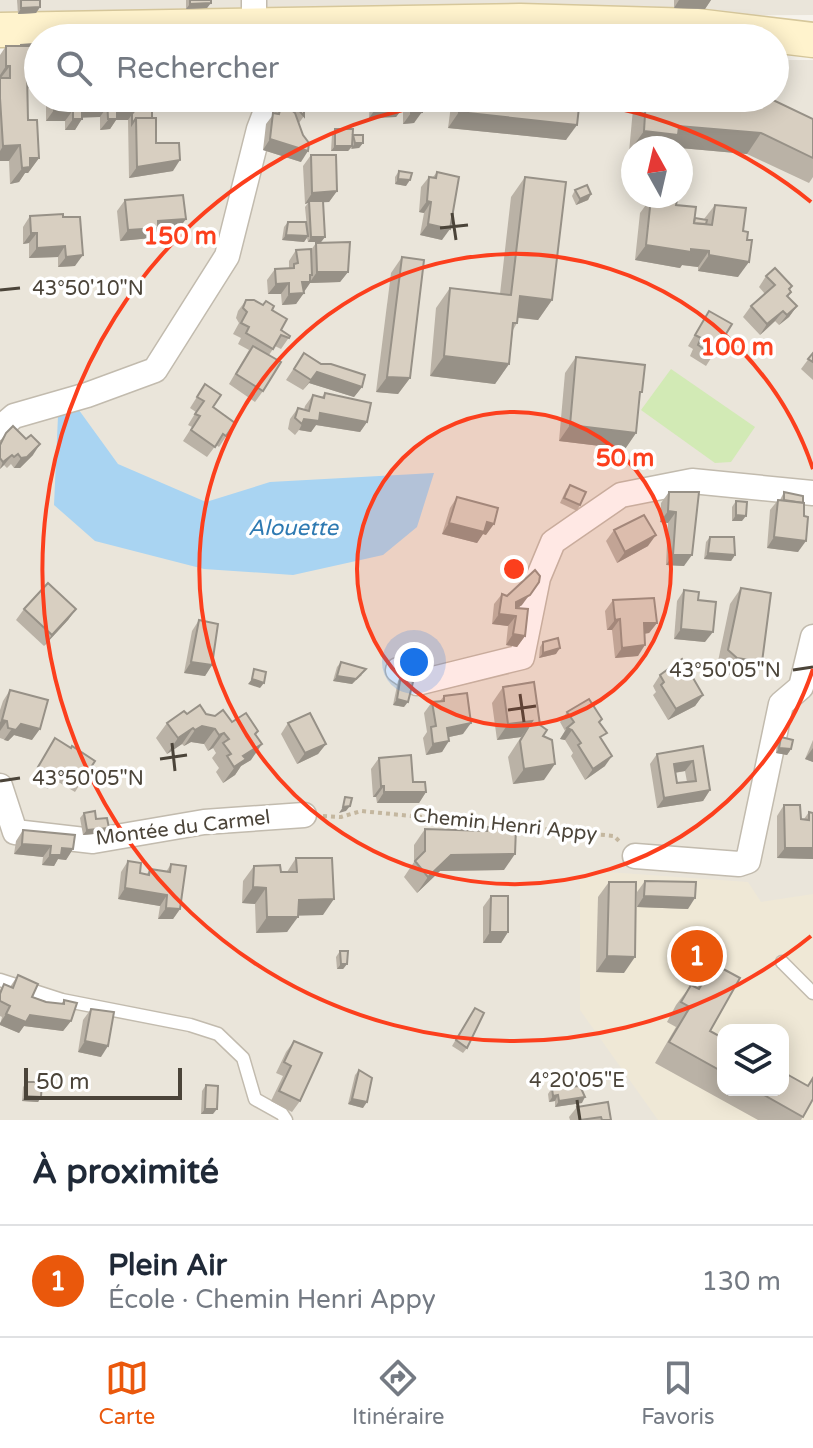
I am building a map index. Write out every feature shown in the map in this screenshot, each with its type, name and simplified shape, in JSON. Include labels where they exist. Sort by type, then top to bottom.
[{"type":"main road","points":[[90,24],[254,13],[279,24]]},
{"type":"main road","points":[[452,24],[520,21],[640,24]]},
{"type":"main road","points":[[0,30],[24,28]]},
{"type":"main road","points":[[789,37],[813,40]]},
{"type":"street","points":[[0,428],[14,416],[87,395],[155,370],[227,256],[266,112]]},
{"type":"street","points":[[398,670],[417,683],[522,657],[538,578],[553,542],[621,495],[692,481],[813,493]]},
{"type":"street","points":[[635,856],[739,864],[748,861],[781,704],[801,687],[813,637]]},
{"type":"street","name":"Montée du Carmel","points":[[0,786],[15,832],[93,841],[204,822],[304,815]]},
{"type":"lane","points":[[782,962],[813,993]]},
{"type":"lane","points":[[0,980],[62,1000],[190,1025],[218,1034],[243,1058],[255,1099],[282,1114],[286,1120]]},
{"type":"path","name":"Chemin Henri Appy","points":[[304,815],[341,817],[361,811],[614,836],[635,856]]},
{"type":"shaded area","points":[[0,0],[813,0],[813,15],[0,18]]},
{"type":"shaded area","points":[[0,57],[24,57],[24,112],[789,112],[789,60],[813,60],[813,1120],[0,1120]]},
{"type":"shaded area","points":[[580,870],[748,882],[761,902],[813,894],[813,1120],[658,1120],[580,1010]]},
{"type":"green space","points":[[671,369],[755,427],[731,462],[715,463],[641,410]]},
{"type":"water","name":"Alouette","points":[[76,406],[118,464],[206,502],[270,482],[434,473],[417,527],[383,555],[293,575],[204,569],[95,541],[54,505],[58,416]]},
{"type":"building","points":[[21,0],[40,0],[40,7],[21,8]]},
{"type":"building","points":[[190,0],[211,0],[211,3],[190,4]]},
{"type":"building","points":[[6,46],[24,46],[24,112],[28,112],[28,120],[37,120],[39,158],[30,158],[30,167],[22,168],[20,145],[3,146],[0,78],[10,78],[10,66],[6,66]]},
{"type":"building","points":[[789,108],[813,119],[813,158],[761,133],[679,126],[678,135],[644,131],[645,112],[789,112]]},
{"type":"building","points":[[73,112],[82,112],[82,119],[73,119]]},
{"type":"building","points":[[108,112],[117,112],[117,119],[108,119]]},
{"type":"building","points":[[152,112],[152,118],[136,118],[132,124],[132,114]]},
{"type":"building","points":[[459,112],[578,112],[577,125]]},
{"type":"building","points":[[273,113],[295,113],[309,143],[308,151],[270,139]]},
{"type":"building","points":[[136,118],[156,118],[156,143],[179,143],[180,160],[137,167]]},
{"type":"building","points":[[335,129],[353,129],[352,146],[335,146]]},
{"type":"building","points":[[353,135],[363,135],[363,143],[355,143]]},
{"type":"building","points":[[311,155],[336,155],[337,191],[312,193]]},
{"type":"building","points":[[399,171],[412,173],[410,180],[398,179]]},
{"type":"building","points":[[437,172],[459,177],[450,229],[428,224],[431,202],[427,201],[429,177],[436,178]]},
{"type":"building","points":[[525,177],[566,182],[552,300],[520,296],[517,323],[513,323],[509,364],[444,356],[450,288],[511,295]]},
{"type":"building","points":[[587,185],[591,194],[580,199],[575,190]]},
{"type":"building","points":[[183,195],[186,219],[158,221],[158,228],[128,230],[125,200]]},
{"type":"building","points":[[309,201],[323,201],[325,237],[311,237]]},
{"type":"building","points":[[715,205],[746,208],[743,231],[748,232],[747,240],[752,240],[749,262],[709,255],[709,251],[691,249],[691,252],[646,245],[650,208],[696,207],[694,223],[712,225]]},
{"type":"building","points":[[63,214],[63,217],[80,217],[83,255],[66,257],[65,246],[37,248],[37,233],[31,233],[30,216]]},
{"type":"building","points":[[695,218],[707,220],[706,224],[694,223]]},
{"type":"building","points":[[288,222],[306,222],[308,236],[286,235]]},
{"type":"building","points":[[350,242],[348,272],[317,272],[316,243]]},
{"type":"building","points":[[311,249],[310,282],[302,282],[304,293],[289,294],[289,283],[276,284],[275,269],[294,268],[294,264],[298,263],[296,250]]},
{"type":"building","points":[[402,257],[424,260],[410,378],[387,377]]},
{"type":"building","points":[[775,268],[792,286],[787,296],[797,306],[787,315],[783,311],[767,324],[751,306],[775,285],[766,276]]},
{"type":"building","points":[[246,300],[263,305],[266,301],[274,306],[272,310],[287,319],[281,330],[289,338],[281,335],[273,349],[246,333],[249,327],[241,323],[247,312],[243,308]]},
{"type":"building","points":[[709,311],[732,324],[713,355],[698,345],[701,338],[695,335]]},
{"type":"building","points":[[253,346],[281,362],[263,391],[236,374]]},
{"type":"building","points":[[304,353],[321,364],[331,364],[365,375],[362,387],[317,372],[311,380],[294,369]]},
{"type":"building","points":[[576,357],[645,365],[636,433],[570,425]]},
{"type":"building","points":[[205,384],[221,395],[213,407],[235,423],[215,447],[191,430],[200,416],[195,414],[204,401],[197,397]]},
{"type":"building","points":[[325,393],[371,403],[367,422],[320,413],[319,421],[304,419],[302,424],[295,418],[298,408],[309,411],[313,395],[324,398]]},
{"type":"building","points":[[13,426],[26,439],[31,435],[40,444],[27,457],[12,455],[3,462],[0,445]]},
{"type":"building","points":[[570,485],[586,492],[580,505],[564,498]]},
{"type":"building","points":[[669,492],[699,492],[692,555],[673,555],[676,512],[668,511]]},
{"type":"building","points":[[784,492],[803,496],[803,503],[784,500]]},
{"type":"building","points":[[457,497],[498,508],[494,524],[487,522],[484,532],[449,523]]},
{"type":"building","points":[[778,500],[804,503],[804,516],[808,517],[806,541],[774,537]]},
{"type":"building","points":[[736,501],[747,502],[746,516],[736,515]]},
{"type":"building","points":[[644,515],[656,535],[625,552],[614,530]]},
{"type":"building","points":[[710,537],[734,537],[735,555],[708,553]]},
{"type":"building","points":[[535,570],[540,576],[539,582],[530,595],[516,602],[516,608],[528,609],[525,636],[513,634],[516,616],[499,614],[502,594],[507,596]]},
{"type":"building","points":[[48,583],[76,609],[52,635],[24,609]]},
{"type":"building","points":[[741,588],[771,593],[762,662],[737,658],[728,650]]},
{"type":"building","points":[[684,590],[699,592],[698,600],[716,602],[713,632],[681,629]]},
{"type":"building","points":[[654,598],[657,623],[644,623],[645,645],[622,648],[620,619],[615,620],[613,600]]},
{"type":"building","points":[[199,620],[218,624],[212,665],[191,662]]},
{"type":"building","points":[[558,638],[560,648],[543,653],[543,642]]},
{"type":"building","points":[[682,659],[703,695],[676,709],[661,685],[664,682],[660,675]]},
{"type":"building","points":[[341,662],[366,669],[356,679],[337,676]]},
{"type":"building","points":[[254,669],[266,672],[264,683],[252,679]]},
{"type":"building","points":[[401,675],[413,682],[408,702],[397,699]]},
{"type":"building","points":[[534,682],[540,725],[547,730],[543,736],[552,740],[555,764],[524,769],[520,741],[532,721],[508,724],[503,687]]},
{"type":"building","points":[[10,690],[48,700],[40,729],[21,724],[16,730],[8,728],[7,721],[2,720]]},
{"type":"building","points":[[467,693],[471,723],[447,728],[449,741],[433,744],[431,727],[436,726],[432,702],[444,701],[444,696]]},
{"type":"building","points":[[589,699],[602,719],[599,722],[607,733],[600,737],[612,756],[593,769],[578,745],[581,743],[567,728],[574,722],[567,712]]},
{"type":"building","points":[[200,705],[206,714],[215,716],[223,710],[232,722],[246,713],[258,731],[255,734],[262,744],[243,756],[246,759],[234,767],[227,756],[231,754],[223,743],[229,739],[224,733],[219,735],[215,729],[202,726],[178,738],[167,723]]},
{"type":"building","points":[[310,713],[326,744],[305,753],[288,723]]},
{"type":"building","points":[[781,737],[793,740],[791,749],[779,748]]},
{"type":"building","points":[[55,738],[95,761],[82,781],[62,769],[56,778],[38,767]]},
{"type":"building","points":[[703,746],[710,790],[664,798],[657,754]],"holes":[[[693,761],[696,781],[677,783],[674,764]]]},
{"type":"building","points":[[411,755],[413,782],[425,782],[426,792],[384,792],[379,758]]},
{"type":"building","points":[[345,797],[352,798],[350,806],[343,807]]},
{"type":"building","points":[[784,805],[800,805],[801,819],[809,820],[809,812],[813,813],[813,848],[785,848]]},
{"type":"building","points":[[95,811],[96,819],[107,818],[109,828],[87,830],[84,813]]},
{"type":"building","points":[[487,827],[516,828],[515,854],[451,855],[428,877],[415,861],[425,851],[425,829],[487,831]]},
{"type":"building","points":[[23,830],[75,835],[73,849],[62,848],[61,855],[50,855],[51,846],[22,844]]},
{"type":"building","points":[[296,858],[332,858],[334,899],[299,900],[298,917],[267,917],[266,888],[253,887],[254,866],[280,865],[281,872],[297,872]]},
{"type":"building","points":[[128,861],[141,863],[140,873],[149,875],[150,869],[170,872],[171,864],[186,866],[180,909],[166,908],[167,895],[125,888]]},
{"type":"building","points":[[645,881],[696,882],[695,898],[644,896]]},
{"type":"building","points":[[609,882],[636,882],[635,957],[607,956]]},
{"type":"building","points":[[491,896],[508,896],[508,932],[490,932]]},
{"type":"building","points":[[340,951],[348,951],[347,964],[341,964]]},
{"type":"building","points":[[714,964],[740,978],[710,1031],[717,1035],[717,1069],[669,1042],[690,1007],[681,1002],[691,985],[699,989]]},
{"type":"building","points":[[18,975],[38,984],[32,997],[46,1002],[64,1004],[64,1000],[77,1003],[71,1021],[30,1015],[26,1022],[6,1014],[10,1006],[0,1001],[0,994],[4,984],[13,988]]},
{"type":"building","points":[[475,1008],[484,1013],[467,1048],[456,1040]]},
{"type":"building","points":[[91,1009],[114,1012],[108,1046],[85,1041]]},
{"type":"building","points":[[294,1041],[322,1053],[300,1101],[279,1091],[291,1066],[284,1062]]},
{"type":"building","points":[[359,1070],[372,1078],[367,1102],[352,1099]]},
{"type":"building","points":[[789,1075],[808,1086],[813,1078],[813,1099],[803,1117],[766,1096],[789,1096]]},
{"type":"building","points":[[27,1082],[42,1082],[41,1097],[25,1096]]},
{"type":"building","points":[[206,1085],[218,1086],[217,1109],[205,1109]]},
{"type":"building","points":[[580,1086],[585,1097],[559,1101],[558,1095],[553,1096],[552,1088]]},
{"type":"building","points":[[608,1102],[611,1120],[602,1120],[601,1117],[580,1120],[577,1107]]},
{"type":"place","name":"Plein Air","points":[[697,956]]}]
